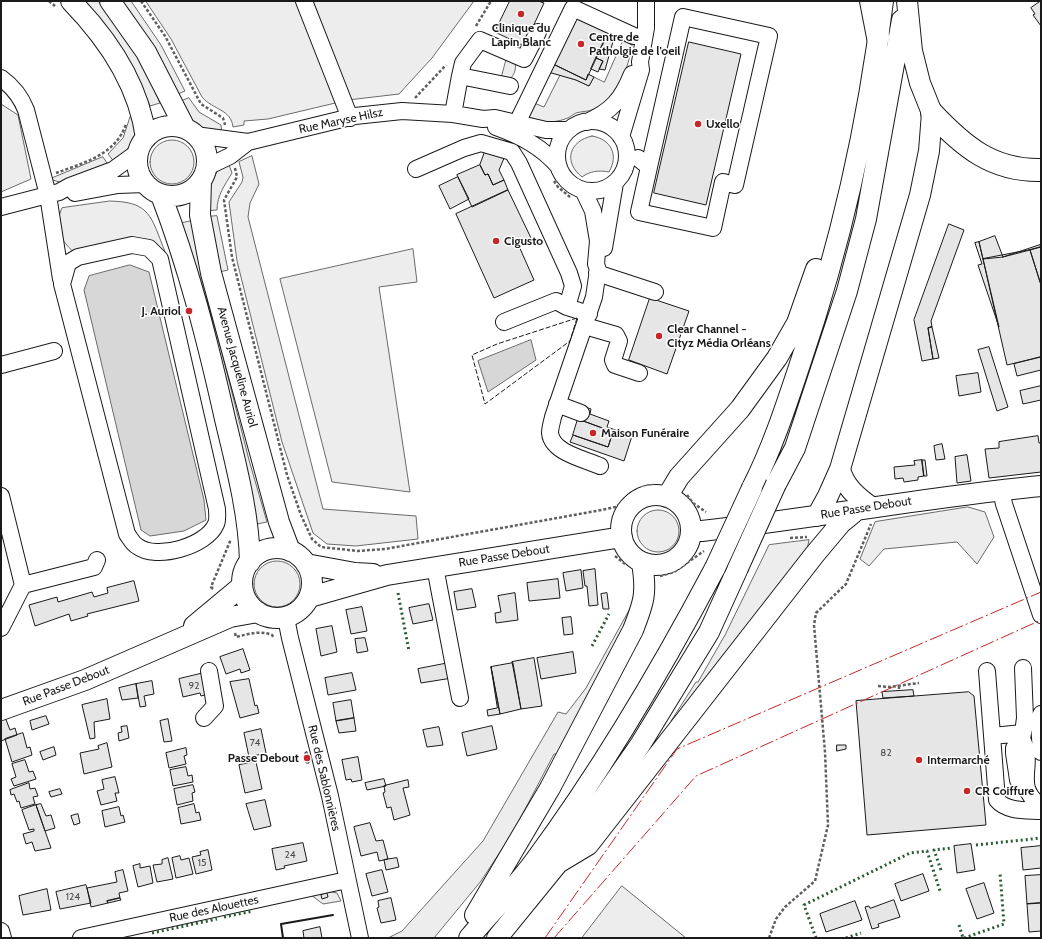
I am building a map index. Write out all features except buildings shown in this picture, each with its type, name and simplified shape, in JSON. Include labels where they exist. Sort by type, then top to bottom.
[{"type":"highway","points":[[871,1],[878,37]]},
{"type":"highway","points":[[932,113],[956,139],[979,155],[1004,165],[1031,171],[1041,170]]},
{"type":"main road","points":[[71,1],[105,42],[128,79],[141,112],[142,145],[138,169],[153,190],[168,197],[184,195],[197,187],[204,174],[207,155],[203,144],[190,132],[146,52],[110,1]]},
{"type":"main road","points":[[469,938],[533,864],[587,788],[649,689],[715,568],[752,488],[789,399],[831,266],[849,192],[865,114],[878,37],[882,1]]},
{"type":"main road","points":[[815,554],[817,543],[811,516],[840,469],[920,195],[929,151],[932,113],[920,83],[912,51],[907,1]]},
{"type":"main road","points":[[497,938],[558,863],[640,746],[709,632],[776,484],[795,448],[847,291],[866,219],[907,1]]},
{"type":"main road","points":[[142,145],[152,132],[168,126],[190,132]]},
{"type":"main road","name":"Avenue Jacqueline Auriol","points":[[204,174],[200,215],[211,273],[279,522],[290,551]]},
{"type":"main road","name":"Avenue Jacqueline Auriol","points":[[153,190],[184,258],[207,338],[236,465],[247,530],[250,562]]},
{"type":"main road","points":[[455,938],[479,910],[550,788],[633,630],[642,607],[646,584],[622,536],[621,524],[626,513],[633,504],[643,498],[655,495],[679,477],[740,409],[777,358],[798,323],[810,288],[828,222],[849,192]]},
{"type":"main road","points":[[558,863],[588,845],[815,554],[841,523],[867,512],[860,500],[843,480],[840,469]]},
{"type":"main road","name":"Rue Passe Debout","points":[[692,531],[712,530],[811,516],[867,512],[1001,490],[1041,486]]},
{"type":"main road","points":[[635,564],[653,566],[664,565],[674,561],[683,554],[689,544],[692,531],[691,521],[686,511],[678,502],[662,490]]},
{"type":"main road","name":"Rue Passe Debout","points":[[310,597],[387,575],[622,536]]},
{"type":"main road","points":[[281,549],[290,551],[299,556],[306,564],[313,584],[310,597],[296,614],[286,618],[277,619],[258,612],[245,596],[242,586],[245,569],[250,562],[264,551],[281,549]]},
{"type":"main road","name":"Rue Passe Debout","points":[[306,564],[355,573],[387,575]]},
{"type":"main road","name":"Rue Passe Debout","points":[[180,638],[242,586]]},
{"type":"main road","name":"Rue Passe Debout","points":[[2,706],[50,679],[131,661],[230,617],[258,612]]},
{"type":"street","points":[[304,1],[350,118]]},
{"type":"street","points":[[621,137],[641,70],[640,62],[646,28],[646,1]]},
{"type":"street","points":[[517,123],[573,8],[634,36]]},
{"type":"street","points":[[683,17],[769,36],[735,185],[724,182],[713,228],[639,212],[644,163],[683,17]]},
{"type":"street","points":[[454,114],[463,63],[480,40],[524,59],[538,32]]},
{"type":"street","points":[[600,466],[565,452],[555,444],[550,433],[557,404],[594,297],[598,272],[596,264],[598,241],[593,211],[577,194],[573,185],[564,177],[556,173],[557,157],[563,138],[569,130],[603,115],[612,108],[627,86],[634,69],[640,62]]},
{"type":"street","points":[[460,76],[510,86]]},
{"type":"street","points":[[1,78],[12,87],[23,102],[44,178],[54,193],[62,284],[127,534],[137,547],[153,552],[176,550],[195,545],[209,535],[217,523],[217,509],[160,259],[149,248],[132,245],[78,257],[68,263],[62,284]]},
{"type":"street","name":"Rue Maryse Hilsz","points":[[248,142],[350,118],[390,111],[454,114],[483,119],[495,118],[546,130],[569,130]]},
{"type":"street","name":"Rue Maryse Hilsz","points":[[483,119],[540,147],[556,173]]},
{"type":"street","points":[[577,194],[606,189],[615,183],[626,166],[627,156],[621,137],[615,129],[606,124],[587,122]]},
{"type":"street","points":[[190,132],[248,142]]},
{"type":"street","points":[[204,174],[248,142]]},
{"type":"street","points":[[416,170],[464,148],[481,143],[512,152],[519,164],[569,273],[573,286],[567,307]]},
{"type":"street","points":[[1,207],[54,193],[113,170],[142,145]]},
{"type":"street","points":[[598,272],[602,266],[615,183]]},
{"type":"street","points":[[54,193],[72,193],[118,185],[153,190]]},
{"type":"street","points":[[598,272],[655,292]]},
{"type":"street","points":[[504,322],[556,301],[587,320],[616,335],[619,341],[613,360],[615,365],[639,373]]},
{"type":"street","points":[[1,365],[54,351]]},
{"type":"street","points":[[557,404],[581,413]]},
{"type":"street","points":[[1001,490],[1004,504],[1041,615]]},
{"type":"street","points":[[1,496],[23,585],[1,628]]},
{"type":"street","points":[[23,585],[94,566],[97,560]]},
{"type":"street","points":[[435,567],[460,698]]},
{"type":"street","name":"Rue des Sablonnières","points":[[286,618],[330,796],[360,938]]},
{"type":"street","points":[[1022,668],[1025,718],[1023,736],[1014,748],[1015,765],[1018,780],[1041,806]]},
{"type":"street","points":[[204,718],[215,706],[209,671]]},
{"type":"street","points":[[987,671],[997,800],[1000,804],[1014,808],[1041,811]]},
{"type":"street","points":[[1041,714],[1039,723],[1041,752]]},
{"type":"street","points":[[992,736],[1023,736]]},
{"type":"street","name":"Rue des Alouettes","points":[[80,938],[347,880]]},
{"type":"street","points":[[1,931],[3,938]]},
{"type":"path","points":[[140,1],[165,36],[201,104],[223,118],[225,130]]},
{"type":"path","points":[[44,178],[98,157],[117,142],[127,120]]},
{"type":"path","points":[[232,162],[238,173],[224,200],[232,257],[287,475],[301,515],[312,539],[321,547],[358,551],[385,549],[596,511],[616,506],[634,492],[645,486],[662,490]]},
{"type":"path","points":[[556,173],[558,187],[577,194]]},
{"type":"path","points":[[688,489],[687,495],[692,503],[703,512],[710,513]]},
{"type":"path","points":[[769,938],[776,919],[785,907],[815,881],[828,825],[825,752],[814,625],[816,613],[846,584],[867,512]]},
{"type":"path","points":[[215,592],[211,587],[233,533]]},
{"type":"path","points":[[658,577],[674,572],[690,562],[700,553],[708,550]]},
{"type":"path","points":[[609,555],[635,564]]},
{"type":"path","points":[[233,627],[236,637],[254,632],[266,632],[272,635],[276,644]]},
{"type":"path","points":[[878,686],[899,686],[919,683]]},
{"type":"path","points":[[899,686],[899,691]]},
{"type":"shaded area","points":[[84,1],[98,1],[117,24],[133,49],[160,103],[150,106],[130,63],[122,50],[95,13]]},
{"type":"shaded area","points":[[115,1],[131,1],[161,45],[185,91],[173,96]]},
{"type":"shaded area","points":[[146,1],[474,1],[432,58],[399,94],[348,100],[268,119],[244,121],[244,125],[233,127],[232,121],[225,113],[211,105],[202,97],[171,39]]},
{"type":"shaded area","points":[[623,41],[632,45],[628,64],[616,91],[610,98],[592,110],[576,113],[560,121],[546,122],[526,118],[534,103],[544,107],[560,75],[589,86],[594,77],[604,82]]},
{"type":"shaded area","points":[[507,57],[515,60],[515,70],[510,79],[502,76]]},
{"type":"shaded area","points":[[189,98],[199,112],[221,125],[222,134],[200,128],[191,121],[177,103]]},
{"type":"shaded area","points":[[1,104],[18,115],[31,179],[1,192]]},
{"type":"shaded area","points":[[138,116],[136,131],[132,142],[125,153],[115,163],[108,154],[123,138],[130,117]]},
{"type":"shaded area","points":[[592,136],[604,140],[608,144],[613,154],[612,166],[609,172],[602,171],[588,173],[582,177],[572,165],[571,153],[578,142]]},
{"type":"shaded area","points":[[168,140],[176,140],[188,146],[194,158],[194,166],[188,178],[176,184],[168,184],[156,178],[150,166],[150,158],[156,146]]},
{"type":"shaded area","points":[[252,156],[259,184],[250,203],[248,217],[323,509],[416,516],[418,539],[356,546],[327,544],[313,533],[282,442],[237,261],[229,202],[242,182],[243,177],[239,162]]},
{"type":"shaded area","points":[[103,157],[109,166],[62,183],[50,179]]},
{"type":"shaded area","points":[[228,162],[232,173],[220,195],[217,210],[204,211],[206,192],[218,170]]},
{"type":"shaded area","points":[[110,201],[132,204],[145,211],[150,217],[158,233],[167,257],[168,265],[156,248],[74,252],[69,247],[59,232],[58,220],[62,208]]},
{"type":"shaded area","points":[[217,216],[228,270],[215,273],[206,217]]},
{"type":"shaded area","points":[[192,221],[200,266],[249,460],[267,522],[257,524],[196,267],[182,223]]},
{"type":"shaded area","points":[[413,249],[417,282],[379,287],[410,492],[332,482],[280,279]]},
{"type":"shaded area","points":[[130,265],[149,272],[204,500],[206,520],[184,531],[150,536],[141,530],[84,290],[89,276]]},
{"type":"shaded area","points":[[531,340],[536,360],[488,392],[478,361]]},
{"type":"shaded area","points":[[968,507],[985,512],[994,537],[977,564],[957,542],[884,549],[869,566],[860,559],[875,522]]},
{"type":"shaded area","points":[[654,510],[662,510],[670,513],[676,519],[679,531],[676,543],[670,549],[662,552],[654,552],[646,549],[640,543],[637,535],[637,527],[640,519],[646,513]]},
{"type":"shaded area","points":[[809,540],[807,550],[673,722],[671,721],[696,682],[698,682],[725,635],[769,545]]},
{"type":"shaded area","points":[[277,561],[290,565],[296,571],[300,584],[296,597],[290,603],[277,607],[264,603],[258,597],[254,584],[258,571],[264,565]]},
{"type":"shaded area","points":[[638,588],[636,604],[559,754],[554,754],[512,834],[481,881],[434,938],[388,938],[402,931],[483,841],[558,712],[566,714],[586,688],[633,603],[634,589]]},
{"type":"shaded area","points":[[622,886],[686,938],[582,938]]},
{"type":"shaded area","points":[[332,892],[337,893],[341,901],[323,904],[311,895]]},
{"type":"hedge","points":[[398,593],[409,651]]},
{"type":"hedge","points":[[592,646],[609,614]]},
{"type":"hedge","points":[[976,845],[1041,838]]},
{"type":"hedge","points":[[941,870],[934,850],[951,848]]},
{"type":"hedge","points":[[816,938],[804,905],[910,853],[927,851],[940,891]]},
{"type":"hedge","points":[[964,938],[1004,924],[1000,873]]},
{"type":"hedge","points":[[224,917],[253,911]]},
{"type":"hedge","points":[[152,933],[217,919]]},
{"type":"hedge","points":[[959,925],[963,938]]},
{"type":"hedge","points":[[846,938],[861,933]]},
{"type":"fence","points":[[577,318],[570,341],[485,404],[472,355],[497,344],[577,318]]},
{"type":"wall","points":[[283,938],[281,924],[333,915]]},
{"type":"power","points":[[545,938],[677,749],[1041,592]]},
{"type":"power","points":[[554,938],[696,776],[1041,620]]},
{"type":"place","name":"Clinique du Lapin Blanc","points":[[521,14]]},
{"type":"place","name":"Centre de Patholgie de l'oeil","points":[[581,44]]},
{"type":"place","name":"Uxello","points":[[698,124]]},
{"type":"place","name":"Cigusto","points":[[496,241]]},
{"type":"place","name":"J. Auriol","points":[[189,311]]},
{"type":"place","name":"Clear Channel - Cityz Média Orléans","points":[[659,336]]},
{"type":"place","name":"Maison Funéraire","points":[[593,433]]},
{"type":"place","name":"Passe Debout","points":[[307,758]]},
{"type":"place","name":"Intermarché","points":[[919,760]]},
{"type":"place","name":"CR Coiffure","points":[[967,791]]}]
